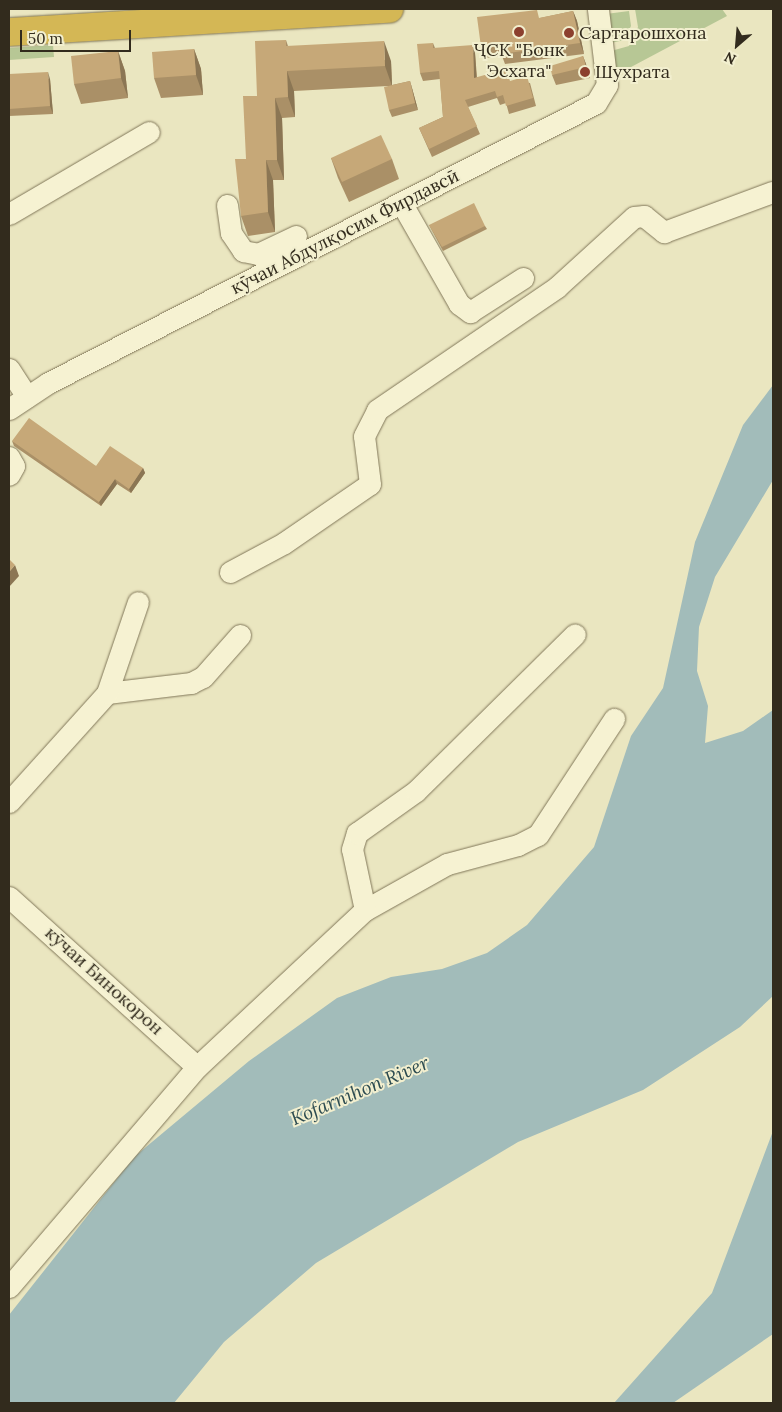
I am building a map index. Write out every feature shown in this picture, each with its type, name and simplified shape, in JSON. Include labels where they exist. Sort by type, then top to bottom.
[{"type":"highway","points":[[9,20],[128,10],[185,9]]},
{"type":"highway","points":[[9,32],[389,9]]},
{"type":"street","name":"кӯчаи Абдулқосим Фирдавсӣ","points":[[9,409],[27,397],[596,103],[607,85],[598,9]]},
{"type":"street","points":[[9,214],[148,132]]},
{"type":"street","points":[[230,572],[284,543],[370,484],[364,436],[378,410],[557,287],[634,217],[644,216],[664,232],[772,192]]},
{"type":"street","points":[[402,204],[459,304],[470,312],[523,278]]},
{"type":"street","points":[[227,206],[231,233],[243,251],[258,254],[296,236]]},
{"type":"street","points":[[9,369],[27,397]]},
{"type":"street","points":[[9,457],[14,466],[9,475]]},
{"type":"street","points":[[9,802],[107,693],[138,602]]},
{"type":"street","points":[[365,910],[352,858],[357,833],[416,791],[575,634]]},
{"type":"street","points":[[107,693],[191,683],[203,677],[240,635]]},
{"type":"street","points":[[9,1287],[197,1067],[365,910],[447,864],[523,843],[538,834],[614,719]]},
{"type":"street","name":"кӯчаи Бинокорон","points":[[9,897],[96,971],[197,1067]]},
{"type":"green space","points":[[635,9],[722,9],[727,16],[616,75],[611,51],[629,46],[638,27]]},
{"type":"green space","points":[[629,11],[631,26],[624,40],[611,43],[606,14]]},
{"type":"green space","points":[[53,45],[54,57],[9,60],[9,48]]},
{"type":"water","name":"Kofarnihon River","points":[[773,385],[773,480],[715,577],[699,627],[697,671],[708,706],[705,743],[743,731],[773,710],[773,996],[740,1027],[643,1090],[518,1142],[316,1263],[224,1342],[174,1403],[9,1403],[9,1315],[134,1157],[249,1061],[337,998],[391,977],[442,969],[487,953],[527,925],[594,847],[631,736],[663,688],[695,542],[743,425]]},
{"type":"water","points":[[773,1131],[773,1334],[673,1403],[614,1403],[712,1293]]},
{"type":"building","points":[[537,10],[539,18],[573,11],[580,43],[501,54],[500,45],[481,47],[477,17]]},
{"type":"building","points":[[286,40],[286,46],[384,41],[385,66],[287,71],[288,97],[275,98],[277,160],[266,160],[268,212],[241,216],[235,159],[246,159],[243,96],[257,96],[255,41]]},
{"type":"building","points":[[433,43],[433,48],[473,45],[474,78],[506,69],[510,81],[527,76],[533,98],[506,106],[503,95],[497,97],[495,91],[465,100],[477,126],[429,149],[419,128],[443,117],[439,71],[420,73],[417,44]]},
{"type":"building","points":[[194,49],[196,75],[154,78],[152,52]]},
{"type":"building","points":[[118,51],[121,78],[74,84],[71,56]]},
{"type":"building","points":[[583,56],[586,67],[552,75],[550,66]]},
{"type":"building","points":[[48,72],[50,106],[9,109],[9,74]]},
{"type":"building","points":[[410,81],[415,103],[389,110],[384,87]]},
{"type":"building","points":[[381,135],[392,159],[342,182],[331,158]]},
{"type":"building","points":[[474,203],[485,226],[442,247],[429,225]]},
{"type":"building","points":[[29,418],[96,466],[110,446],[143,468],[129,489],[115,479],[99,502],[12,441]]},
{"type":"building","points":[[9,559],[15,565],[9,572]]},
{"type":"place","name":"ҶСК \"Бонк Эсхата\"","points":[[519,32]]},
{"type":"place","name":"Сартарошхона","points":[[569,33]]},
{"type":"place","name":"Шухрата","points":[[585,72]]}]
